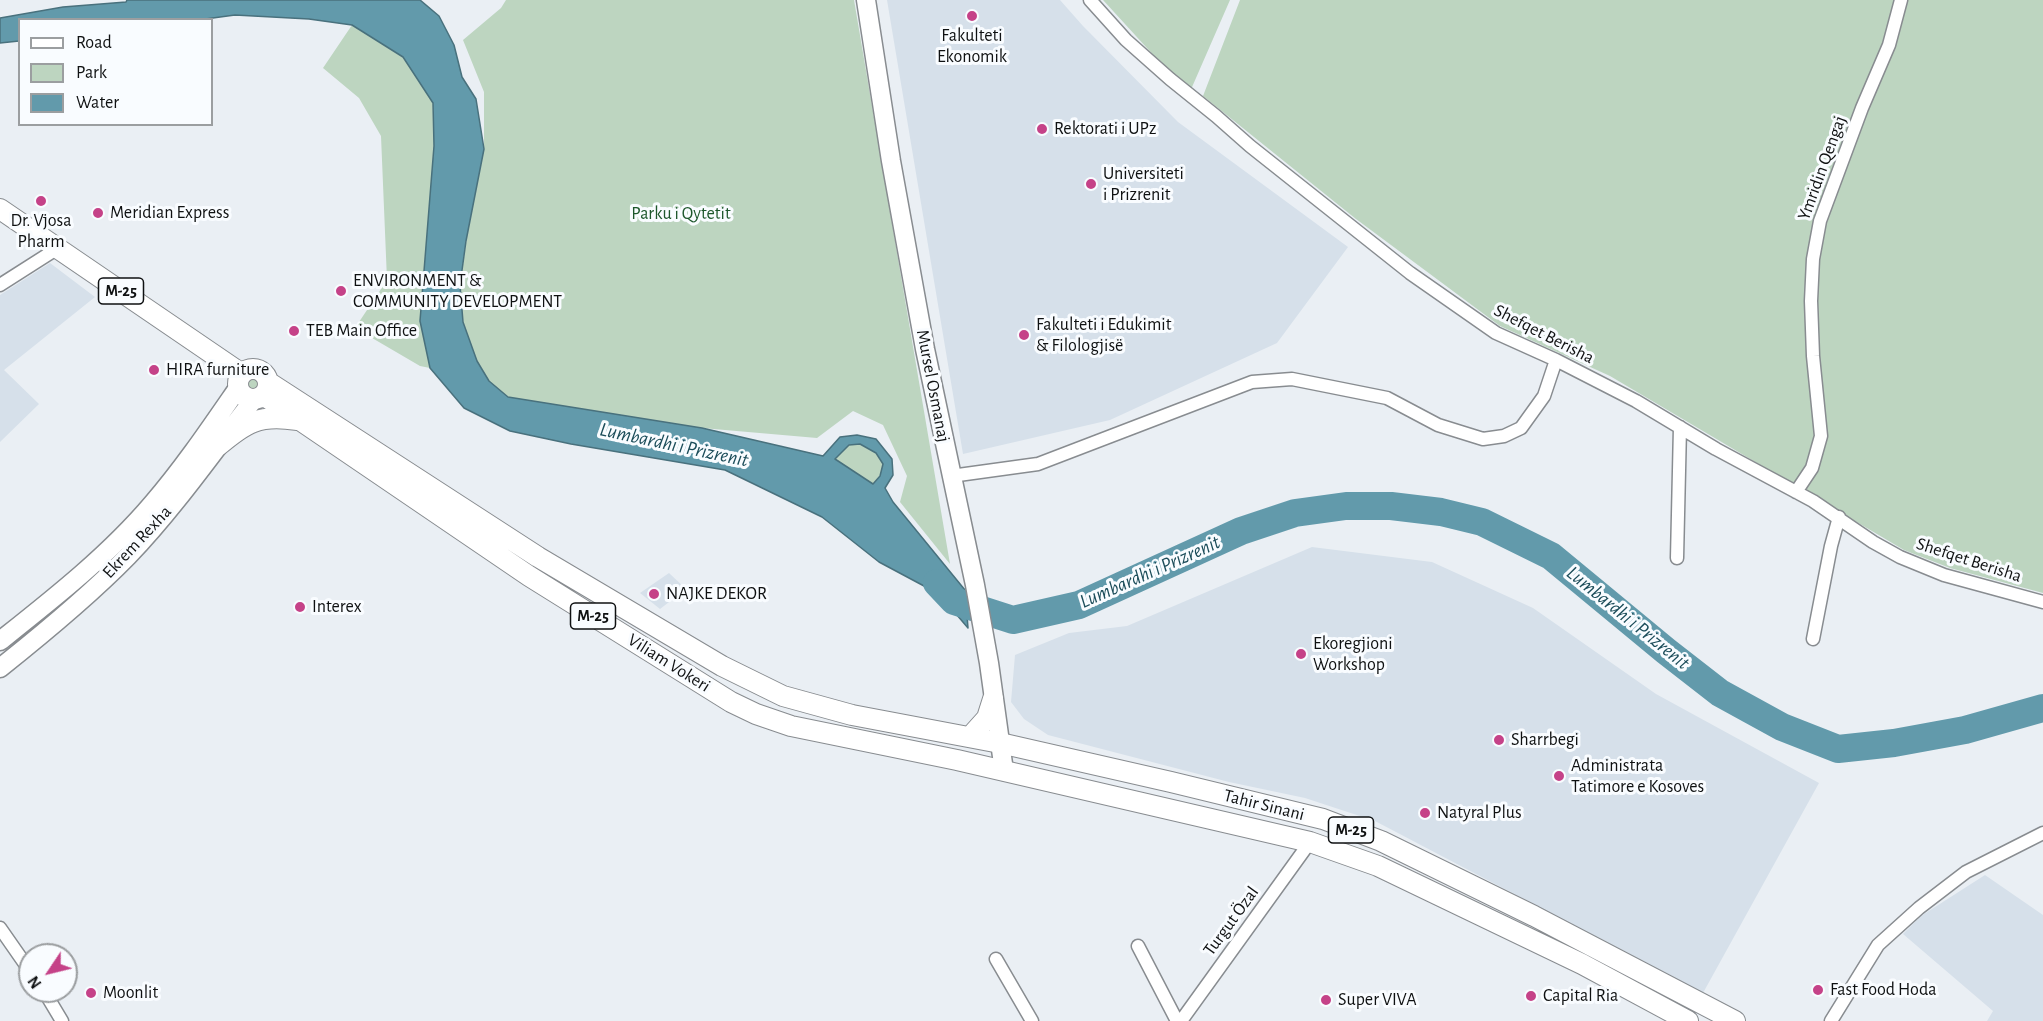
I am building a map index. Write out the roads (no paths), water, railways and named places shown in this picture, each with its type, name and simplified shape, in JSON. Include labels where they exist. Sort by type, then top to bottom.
[{"type":"main road","name":"Viliam Vokeri","points":[[0,209],[253,388],[530,576],[731,702],[790,726],[957,760]]},
{"type":"main road","name":"Viliam Vokeri","points":[[253,388],[741,677],[783,696],[840,711],[933,729]]},
{"type":"main road","points":[[218,447],[238,429],[261,418],[301,421]]},
{"type":"main road","points":[[970,737],[987,717],[993,699]]},
{"type":"main road","name":"Tahir Sinani","points":[[933,729],[1171,782],[1323,819],[1381,841],[1534,916],[1735,1021]]},
{"type":"main road","name":"Tahir Sinani","points":[[957,760],[1310,842],[1378,866],[1582,964],[1688,1021]]},
{"type":"street","name":"Mursel Osmanaj","points":[[866,0],[899,206],[989,663],[1004,771]]},
{"type":"street","name":"Shefqet Berisha","points":[[1090,0],[1126,40],[1250,146],[1410,273],[1496,333],[1636,400],[1716,449],[1839,517],[1873,542],[1900,557],[1944,575],[2043,602]]},
{"type":"street","name":"Ymridin Qengaj","points":[[1796,492],[1812,468],[1821,436],[1813,356],[1811,301],[1813,259],[1820,221],[1858,118],[1889,45],[1901,0]]},
{"type":"street","points":[[0,285],[58,248]]},
{"type":"street","points":[[951,476],[1038,464],[1252,382],[1292,379],[1387,398],[1438,425],[1483,439],[1503,436],[1521,428],[1544,396],[1556,360]]},
{"type":"street","name":"Ekrem Rexha","points":[[0,668],[90,592],[161,519],[218,447],[253,388]]},
{"type":"street","name":"Ekrem Rexha","points":[[0,641],[107,550],[143,514],[181,467],[253,388]]},
{"type":"street","points":[[1677,558],[1680,427]]},
{"type":"street","points":[[1813,639],[1839,517]]},
{"type":"street","points":[[1831,1021],[1878,945],[1966,872],[2043,833]]},
{"type":"street","name":"Turgut Özal","points":[[1179,1021],[1310,842]]},
{"type":"street","points":[[0,928],[18,954]]},
{"type":"street","points":[[1138,946],[1179,1021]]},
{"type":"street","points":[[996,959],[1032,1021]]},
{"type":"street","points":[[51,1003],[62,1021]]},
{"type":"water","points":[[127,0],[420,0],[439,16],[454,45],[462,77],[476,99],[484,149],[460,285],[463,322],[477,361],[489,381],[508,397],[702,428],[823,456],[840,437],[857,435],[876,439],[892,459],[893,475],[885,488],[893,502],[965,590],[968,628],[939,594],[879,562],[822,517],[725,470],[571,444],[510,431],[464,408],[430,368],[420,321],[434,146],[433,103],[403,57],[352,25],[309,19],[235,15],[213,18],[18,18],[18,41],[0,43],[0,18],[63,7],[126,2]],"holes":[[[860,444],[876,453],[883,464],[880,476],[873,484],[835,459],[849,445]]]},
{"type":"waterway","name":"Lumbardhi i Prizrenit","points":[[937,583],[954,601],[1013,620],[1079,605],[1241,531],[1295,513],[1346,506],[1391,506],[1441,512],[1482,522],[1551,556],[1720,693],[1782,727],[1838,749],[1894,743],[1965,730],[2043,708]]},
{"type":"place","name":"Fakulteti Ekonomik","points":[[972,16]]},
{"type":"place","name":"Rektorati i UPz","points":[[1042,129]]},
{"type":"place","name":"Universiteti i Prizrenit","points":[[1091,184]]},
{"type":"place","name":"Dr. Vjosa Pharm","points":[[41,201]]},
{"type":"place","name":"Meridian Express","points":[[98,213]]},
{"type":"place","name":"ENVIRONMENT & COMMUNITY DEVELOPMENT","points":[[341,291]]},
{"type":"place","name":"TEB Main Office","points":[[294,331]]},
{"type":"place","name":"Fakulteti i Edukimit & Filologjisë","points":[[1024,335]]},
{"type":"place","name":"HIRA furniture","points":[[154,370]]},
{"type":"place","name":"NAJKE DEKOR","points":[[654,594]]},
{"type":"place","name":"Interex","points":[[300,607]]},
{"type":"place","name":"Ekoregjioni Workshop","points":[[1301,654]]},
{"type":"place","name":"Sharrbegi","points":[[1499,740]]},
{"type":"place","name":"Administrata Tatimore e Kosoves","points":[[1559,776]]},
{"type":"place","name":"Natyral Plus","points":[[1425,813]]},
{"type":"place","name":"Fast Food Hoda","points":[[1818,990]]},
{"type":"place","name":"Moonlit","points":[[91,993]]},
{"type":"place","name":"Capital Ria","points":[[1531,996]]},
{"type":"place","name":"Super VIVA","points":[[1326,1000]]},
{"type":"park label","name":"Parku i Qytetit","points":[[681,214]]}]
